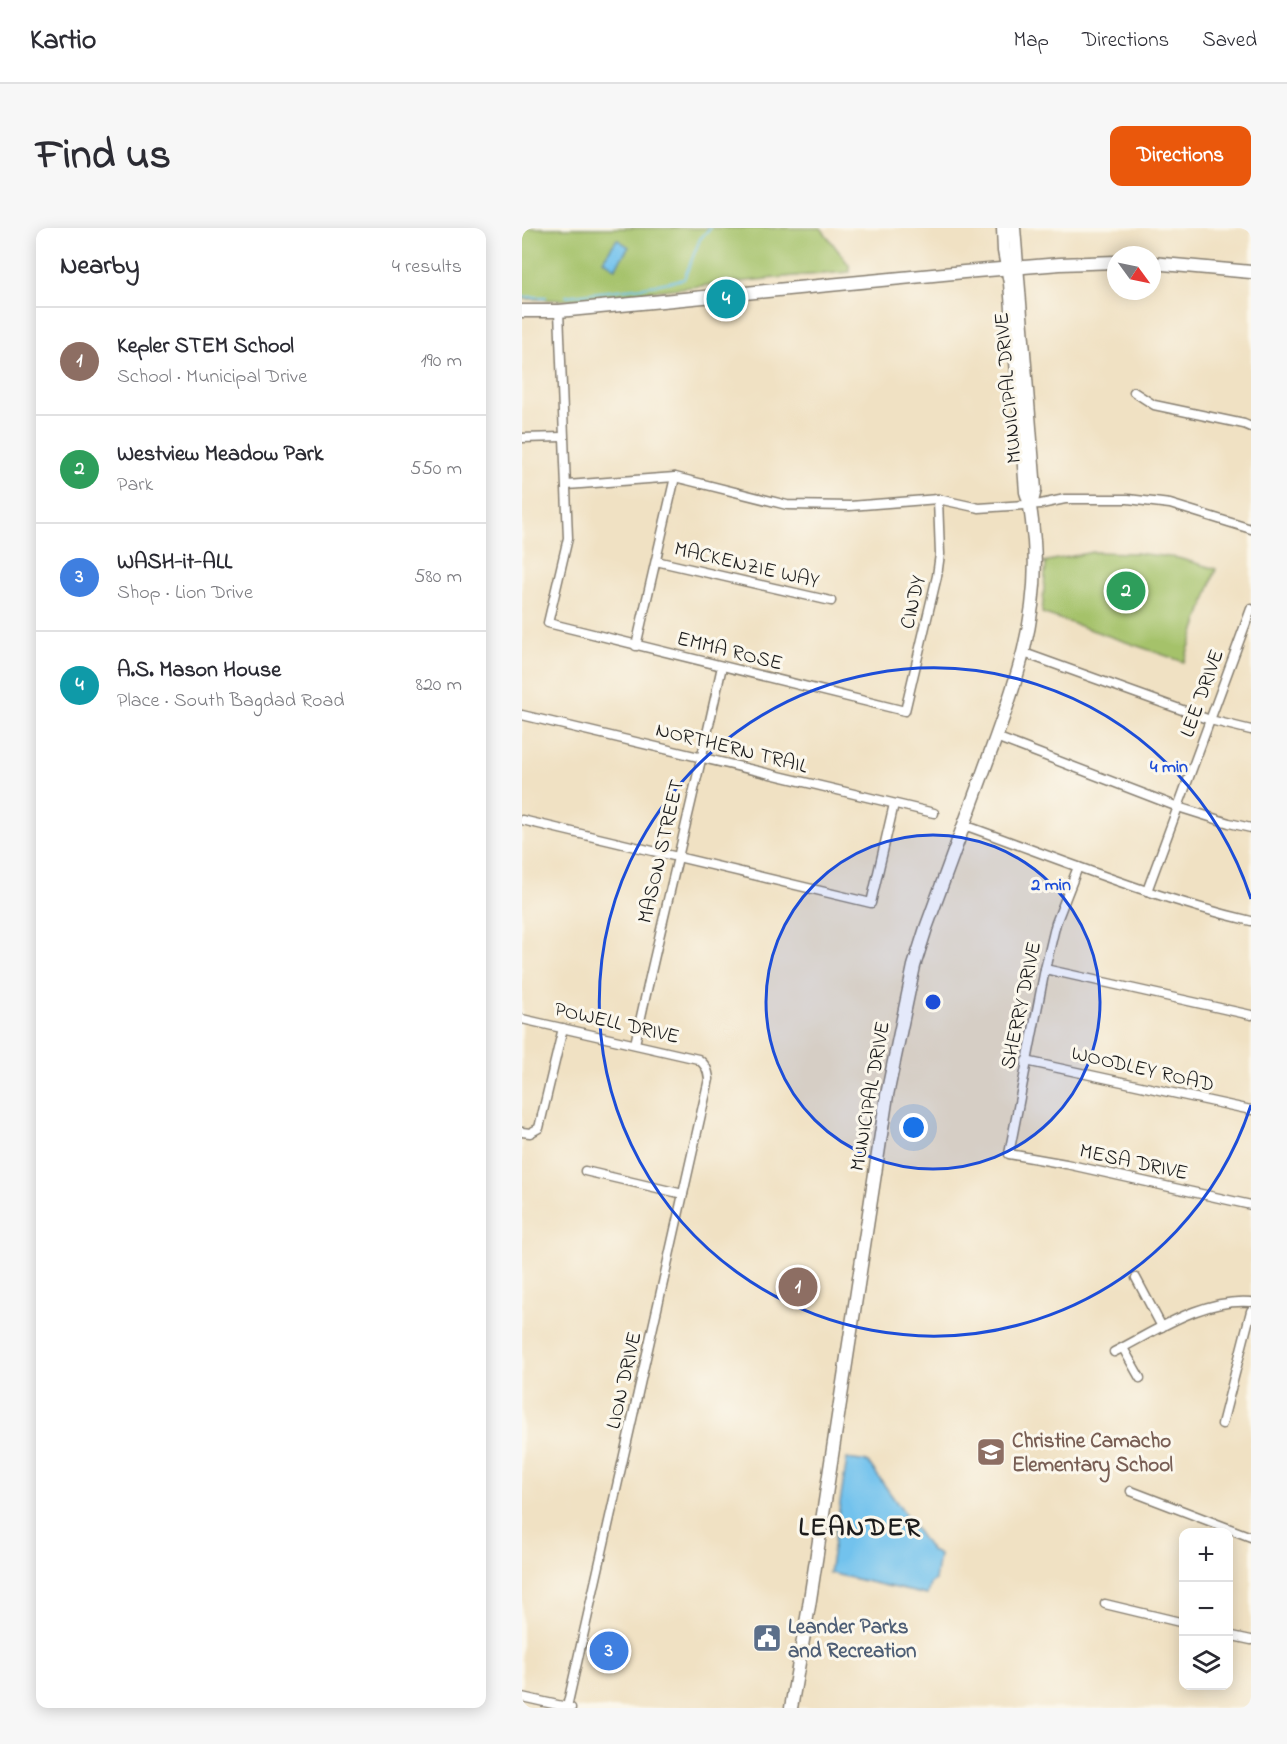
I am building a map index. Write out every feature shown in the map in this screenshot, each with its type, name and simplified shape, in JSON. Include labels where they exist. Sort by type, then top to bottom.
[{"type":"street","points":[[1003,228],[1012,268]]},
{"type":"street","points":[[1012,268],[1014,228]]},
{"type":"street","points":[[522,312],[559,311],[846,282],[1060,264],[1107,262]]},
{"type":"street","points":[[1161,264],[1251,272]]},
{"type":"street","name":"MUNICIPAL DRIVE","points":[[791,1708],[894,1059],[914,966],[921,940],[1010,700],[1029,630],[1034,587],[1031,505],[1035,490],[1026,436],[1018,328],[1010,283],[1012,268]]},
{"type":"street","points":[[559,311],[567,485],[675,477],[787,505],[850,506],[938,499],[979,508],[1031,505],[1065,499],[1128,499],[1170,504],[1251,529]]},
{"type":"street","points":[[1134,392],[1154,405],[1251,427]]},
{"type":"street","points":[[522,438],[563,437]]},
{"type":"street","points":[[636,646],[675,477]]},
{"type":"street","name":"EMMA ROSE","points":[[567,485],[568,538],[548,623],[904,711]]},
{"type":"street","name":"CINDY","points":[[904,711],[937,576],[940,554],[938,499]]},
{"type":"street","name":"MACKENZIE WAY","points":[[656,561],[831,601]]},
{"type":"street","name":"LEE DRIVE","points":[[1147,891],[1251,609]]},
{"type":"street","points":[[1024,653],[1210,720],[1251,730]]},
{"type":"street","name":"MASON STREET","points":[[635,1044],[722,666]]},
{"type":"street","name":"NORTHERN TRAIL","points":[[522,715],[934,813]]},
{"type":"street","points":[[996,737],[1178,807],[1251,828]]},
{"type":"street","points":[[522,820],[871,903],[894,804]]},
{"type":"street","points":[[964,825],[1147,891],[1204,910],[1251,921]]},
{"type":"street","name":"SHERRY DRIVE","points":[[1008,1154],[1056,923],[1078,867]]},
{"type":"street","points":[[1045,969],[1251,1015]]},
{"type":"street","name":"POWELL DRIVE","points":[[522,1019],[703,1062]]},
{"type":"street","points":[[522,1132],[531,1134],[539,1128],[563,1028]]},
{"type":"street","name":"WOODLEY ROAD","points":[[1026,1061],[1251,1110]]},
{"type":"street","name":"LION DRIVE","points":[[569,1708],[709,1079],[708,1069],[703,1062]]},
{"type":"street","name":"MESA DRIVE","points":[[1008,1154],[1066,1164],[1251,1205]]},
{"type":"street","points":[[585,1171],[683,1194]]},
{"type":"street","points":[[1136,1278],[1162,1327]]},
{"type":"street","points":[[1114,1352],[1204,1308],[1235,1301],[1251,1302]]},
{"type":"street","points":[[1222,1424],[1251,1311]]},
{"type":"street","points":[[1123,1348],[1140,1378]]},
{"type":"street","points":[[1131,1491],[1251,1537]]},
{"type":"street","points":[[1105,1604],[1179,1622]]},
{"type":"street","points":[[1233,1636],[1251,1640]]},
{"type":"street","points":[[522,1697],[569,1708]]},
{"type":"green space","points":[[522,228],[821,228],[849,265],[850,272],[567,300],[522,299]]},
{"type":"green space","points":[[1093,552],[1136,553],[1178,558],[1216,569],[1184,662],[1042,613],[1046,563],[1043,562]]},
{"type":"water","points":[[617,239],[629,247],[615,268],[603,260]]},
{"type":"water","points":[[847,1459],[868,1462],[931,1551],[939,1555],[935,1580],[930,1584],[927,1595],[829,1573]]},
{"type":"waterway","points":[[566,296],[644,287],[684,279],[700,239],[710,228]]},
{"type":"waterway","points":[[522,297],[546,297]]},
{"type":"place","name":"A.S. Mason House","points":[[726,299]]},
{"type":"place","name":"Westview Meadow Park","points":[[1126,591]]},
{"type":"place","name":"Kepler STEM School","points":[[798,1287]]},
{"type":"place","name":"Christine Camacho Elementary School","points":[[991,1452]]},
{"type":"place","name":"Leander Parks and Recreation","points":[[767,1638]]},
{"type":"place","name":"WASH-it-ALL","points":[[609,1651]]},
{"type":"district","name":"LEANDER","points":[[860,1526]]}]
